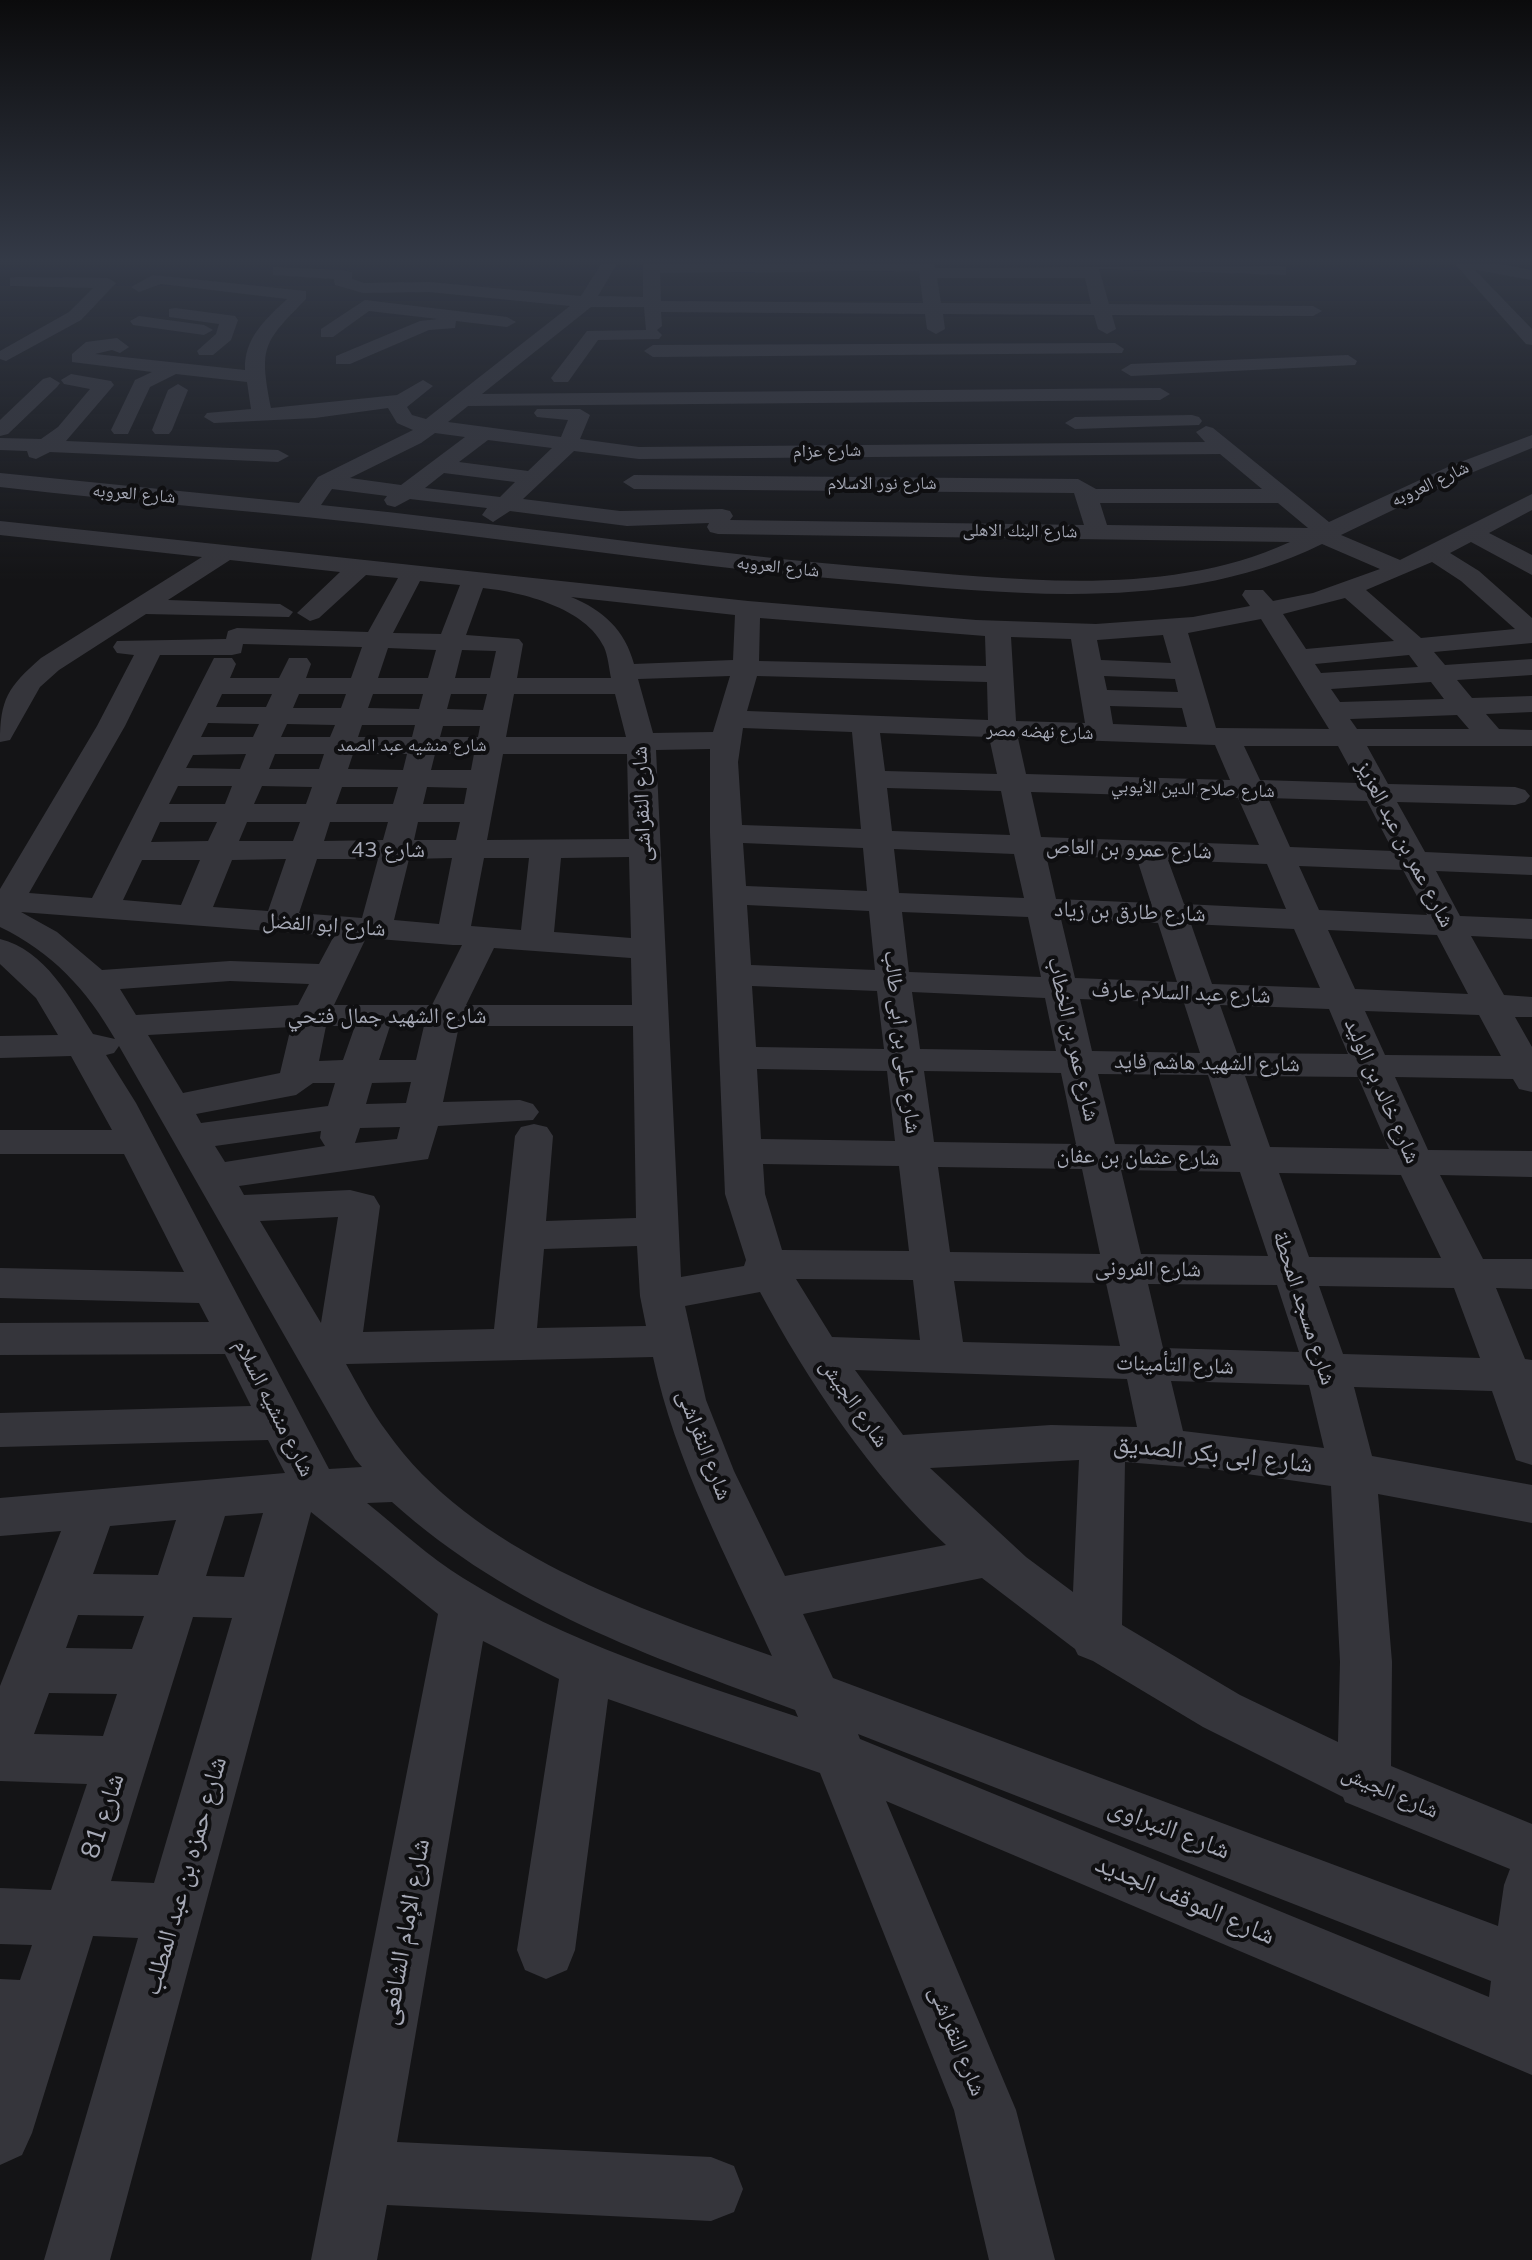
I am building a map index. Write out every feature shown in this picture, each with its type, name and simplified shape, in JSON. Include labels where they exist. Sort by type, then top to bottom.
[{"type":"street","points":[[121,430],[142,384],[163,369]]},
{"type":"street","points":[[225,369],[250,376]]},
{"type":"street","points":[[251,369],[250,376],[262,414]]},
{"type":"street","points":[[309,510],[310,501],[326,482],[391,452],[431,427],[474,383],[497,369]]},
{"type":"street","points":[[569,369],[594,372]]},
{"type":"street","points":[[622,548],[627,494],[645,421],[652,369]]},
{"type":"street","points":[[734,398],[736,369]]},
{"type":"street","points":[[794,483],[796,369]]},
{"type":"street","points":[[855,369],[858,451]]},
{"type":"street","points":[[943,369],[975,583]]},
{"type":"street","points":[[994,369],[1034,508]]},
{"type":"street","points":[[1053,369],[1097,458],[1247,466]]},
{"type":"street","points":[[1128,371],[1164,369]]},
{"type":"street","points":[[1128,371],[1226,448],[1325,534],[1401,569]]},
{"type":"street","points":[[99,539],[138,507],[200,435],[221,398],[250,376]]},
{"type":"street","points":[[0,444],[47,446],[200,435],[262,414],[315,412],[518,378]]},
{"type":"street","points":[[0,430],[61,382],[104,385],[65,431],[0,478]]},
{"type":"street","points":[[474,383],[645,421],[734,398],[795,425]]},
{"type":"street","points":[[162,430],[178,390]]},
{"type":"street","points":[[544,413],[645,421],[795,425],[857,412],[1007,410],[1066,395],[1160,394]]},
{"type":"street","points":[[1130,395],[1166,449]]},
{"type":"street","points":[[348,429],[407,397]]},
{"type":"street","name":"شارع عزام","points":[[407,397],[431,427],[567,446],[645,421],[735,452],[795,425],[858,451],[1019,450],[1097,458],[1166,449],[1226,448]]},
{"type":"street","points":[[250,490],[315,412]]},
{"type":"street","points":[[230,971],[270,921],[305,850],[374,650],[419,574],[539,479],[567,446],[580,415]]},
{"type":"street","points":[[1052,424],[1192,421]]},
{"type":"street","points":[[0,430],[162,430],[200,435],[278,456]]},
{"type":"street","points":[[372,517],[482,434]]},
{"type":"street","name":"شارع العروبه","points":[[3,528],[196,549],[224,527],[250,490],[309,510],[707,559],[867,575],[1040,586],[1167,581],[1232,571],[1297,549],[1526,441]]},
{"type":"street","points":[[707,559],[733,483],[735,452]]},
{"type":"street","points":[[22,462],[64,466]]},
{"type":"street","points":[[440,466],[539,479],[578,480],[564,512]]},
{"type":"street","name":"شارع العروبه","points":[[0,478],[101,491],[138,507],[224,527],[292,560],[520,585],[747,640],[987,629],[1083,632],[1174,627],[1269,612],[1350,589],[1401,569],[1470,532],[1524,510]]},
{"type":"street","points":[[326,482],[564,512],[627,494]]},
{"type":"street","name":"شارع نور الاسلام","points":[[627,494],[733,483],[821,483],[966,507],[1034,508],[1078,486],[1087,496],[1164,486],[1283,496]]},
{"type":"street","points":[[805,528],[821,483]]},
{"type":"street","points":[[3,528],[41,485]]},
{"type":"street","points":[[47,533],[101,491]]},
{"type":"street","name":"شارع البنك الاهلى","points":[[627,494],[720,522],[805,528],[877,529],[966,507],[1034,508],[1086,532],[1325,534]]},
{"type":"street","points":[[1082,557],[1087,496]]},
{"type":"street","points":[[193,915],[306,642],[364,568],[416,522]]},
{"type":"street","points":[[0,734],[29,683],[76,647],[140,606],[224,527]]},
{"type":"street","points":[[867,575],[877,529]]},
{"type":"street","points":[[1470,532],[1529,562]]},
{"type":"street","points":[[1305,670],[1416,647],[1532,633],[1520,609],[1433,552]]},
{"type":"street","points":[[103,908],[245,619],[292,560]]},
{"type":"street","name":"شارع عمر بن عبد العزيز","points":[[1232,571],[1269,612],[1349,739],[1530,1072]]},
{"type":"street","points":[[181,1122],[283,1087],[297,1079],[311,1015],[331,975],[365,928],[396,850],[449,652],[474,580]]},
{"type":"street","name":"شارع عمر بن الخطاب","points":[[975,583],[1000,674],[1002,731],[1164,1447]]},
{"type":"street","points":[[520,585],[583,611],[604,628],[630,696]]},
{"type":"street","points":[[1040,586],[1045,632]]},
{"type":"street","points":[[1350,589],[1416,647],[1491,738]]},
{"type":"street","points":[[140,606],[245,619],[306,642],[374,650],[449,652],[503,690]]},
{"type":"street","points":[[76,647],[151,647],[245,619],[306,642],[374,650],[449,652],[503,690]]},
{"type":"street","name":"شارع خالد بن الوليد","points":[[1174,627],[1194,700],[1250,791],[1414,1162],[1520,1375],[1532,1447]]},
{"type":"street","name":"شارع مسجد المحطة","points":[[1083,632],[1094,698],[1135,825],[1170,913],[1327,1369],[1353,1470],[1366,1662],[1364,1784]]},
{"type":"street","points":[[198,715],[431,718],[503,690],[630,696],[747,640],[924,675],[1000,674]]},
{"type":"street","name":"شارع الجيش","points":[[747,640],[728,729],[725,833],[745,1194],[768,1270],[818,1353],[890,1454],[943,1512],[990,1556],[1096,1640],[1215,1709],[1364,1784],[1532,1851]]},
{"type":"street","points":[[212,686],[306,642]]},
{"type":"street","points":[[151,647],[111,726],[3,906],[74,958],[94,981],[130,1035],[223,1193],[326,1349],[371,1446],[398,1482],[464,1535],[538,1584],[623,1625],[815,1694]]},
{"type":"street","points":[[1305,670],[1438,674],[1532,667]]},
{"type":"street","points":[[1089,668],[1186,671]]},
{"type":"street","points":[[919,727],[924,675]]},
{"type":"street","points":[[223,1193],[336,1157],[414,1150],[444,1015],[468,936],[470,850],[503,690]]},
{"type":"street","name":"شارع منشيه عبد الصمد","points":[[183,746],[423,746],[503,690],[630,696]]},
{"type":"street","name":"شارع نهضه مصر","points":[[630,696],[728,729],[865,725],[1215,737],[1532,738]]},
{"type":"street","name":"شارع النقراشى","points":[[630,696],[645,848],[661,1296],[684,1400],[711,1471],[815,1694],[985,2110],[1022,2260]]},
{"type":"street","points":[[1094,698],[1194,700]]},
{"type":"street","points":[[1330,711],[1532,704]]},
{"type":"street","name":"شارع على بن ابى طالب","points":[[865,725],[893,981],[944,1358]]},
{"type":"street","points":[[167,777],[485,779]]},
{"type":"street","name":"شارع صلاح الدين الأيوبي","points":[[871,779],[1014,784],[1135,825],[1250,791],[1515,796]]},
{"type":"street","points":[[150,813],[478,813]]},
{"type":"street","name":"شارع عمرو بن العاص","points":[[725,833],[1028,845],[1135,825],[1277,855],[1532,866]]},
{"type":"street","name":"شارع 43","points":[[131,851],[645,848]]},
{"type":"street","points":[[536,941],[546,849]]},
{"type":"street","name":"شارع طارق بن زياد","points":[[729,895],[1532,929]]},
{"type":"street","name":"شارع ابو الفضل","points":[[3,906],[103,908],[647,949]]},
{"type":"street","name":"شارع منشيه السلام","points":[[5,964],[50,993],[137,1142],[282,1422],[304,1490],[465,1604],[516,1635],[586,1667],[838,1755]]},
{"type":"street","points":[[94,981],[230,971],[331,975]]},
{"type":"street","name":"شارع عبد السلام عارف","points":[[733,975],[1532,1007]]},
{"type":"street","name":"شارع الشهيد جمال فتحي","points":[[0,1047],[81,1045],[130,1035],[311,1015],[650,1016]]},
{"type":"street","points":[[328,1204],[343,1116],[376,1015]]},
{"type":"street","name":"شارع الشهيد هاشم فايد","points":[[738,1058],[1371,1066],[1530,1072]]},
{"type":"street","points":[[299,1072],[432,1071]]},
{"type":"street","points":[[181,1122],[423,1114],[527,1124],[524,1236],[514,1345]]},
{"type":"street","points":[[0,1142],[137,1142]]},
{"type":"street","name":"شارع عثمان بن عفان","points":[[743,1151],[1532,1164]]},
{"type":"street","points":[[223,1193],[360,1206],[326,1349]]},
{"type":"street","points":[[524,1236],[657,1231]]},
{"type":"street","name":"شارع الفرونى","points":[[661,1296],[768,1270],[931,1265],[1532,1274]]},
{"type":"street","points":[[0,1283],[213,1288]]},
{"type":"street","points":[[0,1339],[239,1338]]},
{"type":"street","points":[[326,1349],[671,1341]]},
{"type":"street","name":"شارع التأمينات","points":[[818,1353],[1520,1375]]},
{"type":"street","points":[[0,1430],[282,1422]]},
{"type":"street","points":[[1096,1640],[1103,1443]]},
{"type":"street","name":"شارع ابى بكر الصديق","points":[[890,1454],[1103,1443],[1164,1447],[1237,1453],[1353,1470],[1532,1504]]},
{"type":"street","points":[[0,1517],[398,1482]]},
{"type":"street","name":"شارع حمزه بن عبد المطلب","points":[[77,2260],[263,1598],[304,1490]]},
{"type":"street","name":"شارع 81","points":[[0,2133],[20,2010],[72,1913],[207,1499]]},
{"type":"street","points":[[93,1509],[0,1756],[121,1761]]},
{"type":"street","points":[[773,1599],[990,1556]]},
{"type":"street","points":[[61,1594],[263,1598]]},
{"type":"street","name":"شارع الإمام الشافعى","points":[[344,2260],[465,1604]]},
{"type":"street","points":[[546,1950],[586,1667]]},
{"type":"street","points":[[32,1670],[150,1672]]},
{"type":"street","name":"شارع النبراوى","points":[[815,1694],[1522,1964]]},
{"type":"street","name":"شارع الموقف الجديد","points":[[838,1755],[1523,2041]]},
{"type":"street","points":[[1523,2041],[1522,1964],[1532,1885]]},
{"type":"street","points":[[0,1916],[175,1912]]},
{"type":"street","points":[[360,2172],[711,2189]]}]
